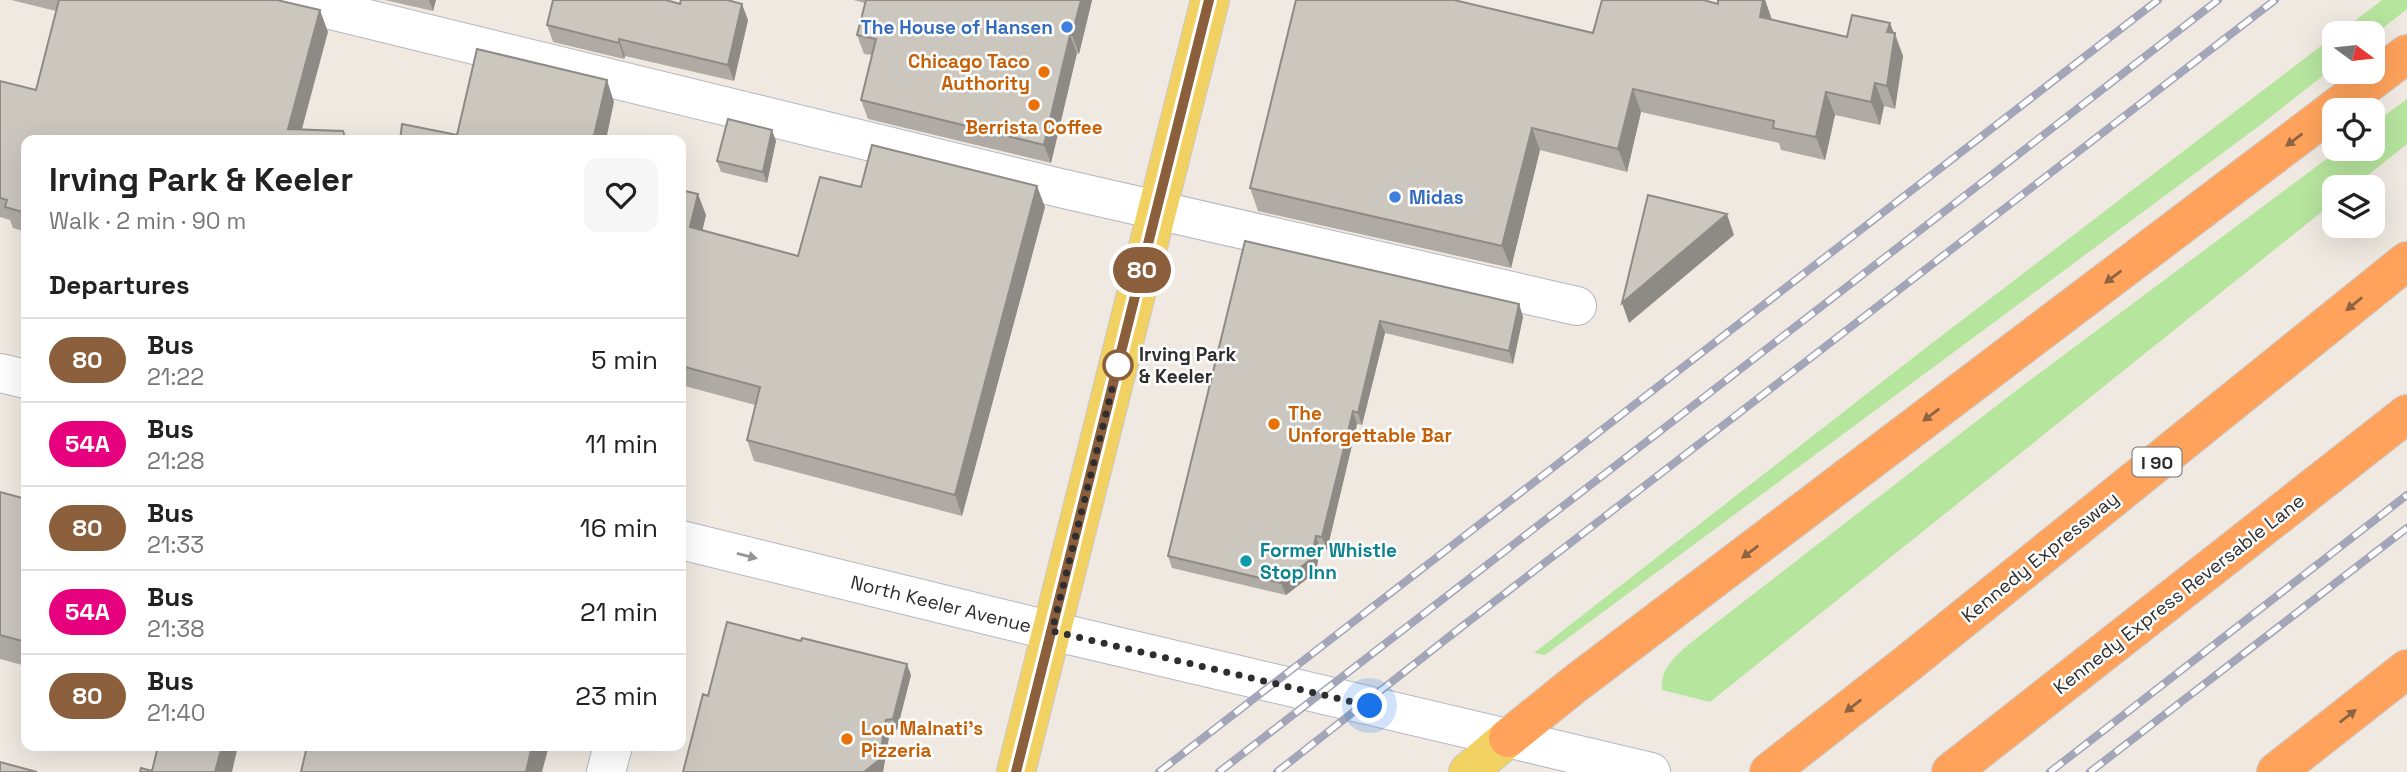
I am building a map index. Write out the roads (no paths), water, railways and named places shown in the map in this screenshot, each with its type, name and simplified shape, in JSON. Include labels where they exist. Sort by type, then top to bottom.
[{"type":"highway","points":[[1508,738],[1575,684],[2407,54]]},
{"type":"highway","name":"Kennedy Expressway","points":[[1769,772],[2407,261]]},
{"type":"highway","name":"Kennedy Express Reversable Lane","points":[[1951,772],[2407,414]]},
{"type":"highway","points":[[2286,765],[2407,670]]},
{"type":"main road","points":[[1016,772],[1209,0]]},
{"type":"main road","points":[[1468,772],[1508,738]]},
{"type":"street","points":[[290,0],[1060,188],[1577,306]]},
{"type":"street","points":[[0,373],[21,378]]},
{"type":"street","name":"North Keeler Avenue","points":[[686,541],[1052,631],[1651,772]]},
{"type":"street","points":[[606,772],[612,751]]},
{"type":"railway","points":[[1159,772],[2158,0]]},
{"type":"railway","points":[[1219,772],[2218,0]]},
{"type":"railway","points":[[1277,772],[2275,0]]},
{"type":"railway","points":[[2050,772],[2407,495]]},
{"type":"railway","points":[[2090,772],[2407,528]]},
{"type":"place","name":"The House of Hansen","points":[[1067,27]]},
{"type":"place","name":"Chicago Taco Authority","points":[[1044,72]]},
{"type":"place","name":"Berrista Coffee","points":[[1034,105]]},
{"type":"place","name":"Midas","points":[[1395,197]]},
{"type":"place","name":"Irving Park & Keeler","points":[[1118,365]]},
{"type":"place","name":"The Unforgettable Bar","points":[[1274,424]]},
{"type":"place","name":"Former Whistle Stop Inn","points":[[1246,561]]},
{"type":"place","name":"Lou Malnati's Pizzeria","points":[[847,739]]}]
